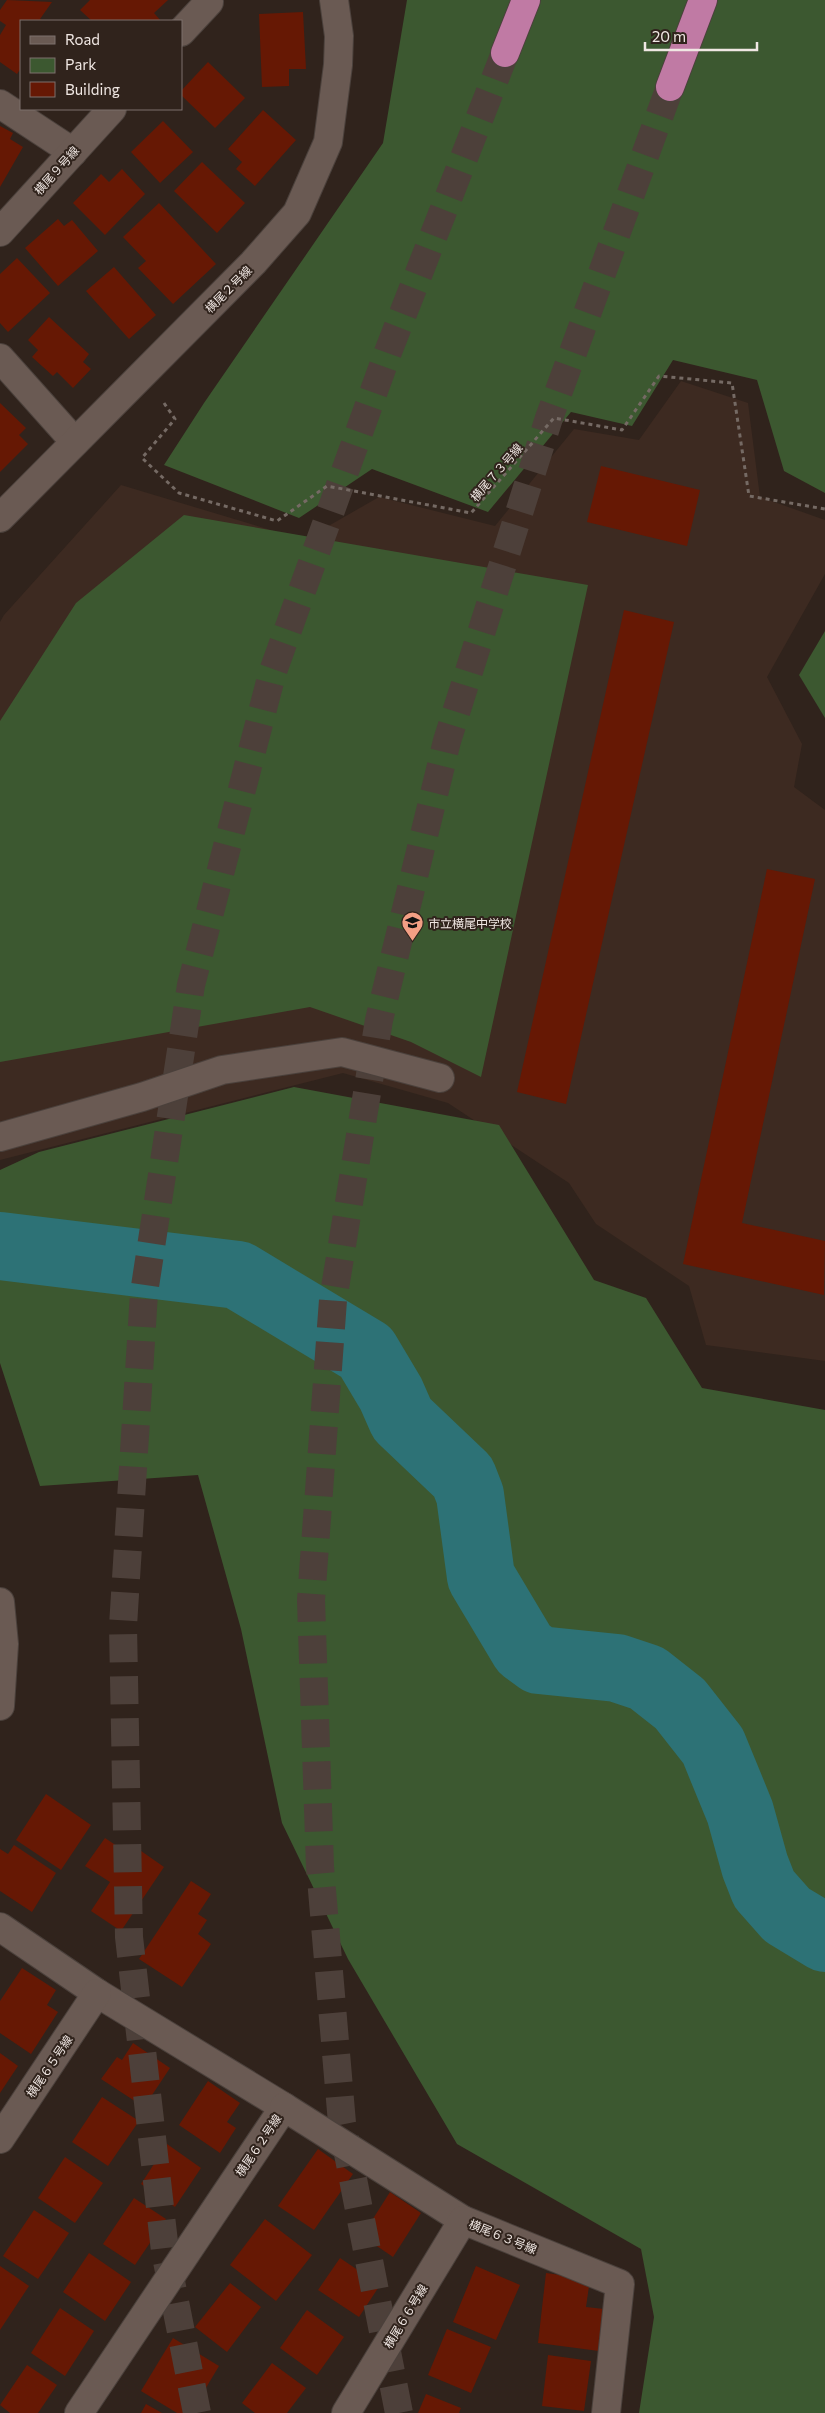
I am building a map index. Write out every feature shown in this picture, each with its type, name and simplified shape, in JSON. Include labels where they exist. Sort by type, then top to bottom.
[{"type":"highway","points":[[505,53],[526,0]]},
{"type":"highway","points":[[670,86],[703,0]]},
{"type":"street","points":[[182,31],[209,2],[208,0]]},
{"type":"street","name":"横尾２号線","points":[[0,518],[254,263],[297,213],[328,142],[338,65],[339,36],[334,0]]},
{"type":"street","points":[[0,104],[73,152]]},
{"type":"street","name":"横尾９号線","points":[[0,232],[111,110]]},
{"type":"street","points":[[0,358],[75,442]]},
{"type":"street","points":[[0,1137],[142,1097],[222,1070],[342,1052],[440,1078]]},
{"type":"street","points":[[0,1602],[4,1644],[0,1706]]},
{"type":"street","name":"横尾６２号線","points":[[0,1927],[97,1993],[284,2107],[79,2413]]},
{"type":"street","name":"横尾６５号線","points":[[0,2139],[97,1993]]},
{"type":"street","name":"横尾６３号線","points":[[284,2107],[464,2220],[620,2284],[606,2413]]},
{"type":"street","name":"横尾６６号線","points":[[346,2413],[464,2220]]},
{"type":"path","name":"横尾７３号線","points":[[164,403],[175,419],[142,458],[179,493],[277,521],[327,486],[471,513],[554,418],[622,430],[659,376],[732,383],[749,496],[825,509]]},
{"type":"shaded area","name":"市立横尾中学校","points":[[681,381],[748,403],[760,497],[825,520],[825,574],[767,677],[802,744],[794,787],[825,810],[825,1361],[706,1345],[689,1286],[596,1224],[569,1183],[448,1103],[343,1073],[0,1160],[0,622],[4,615],[121,485],[304,540],[379,497],[495,526],[574,429],[639,440]]},
{"type":"green space","points":[[407,0],[825,0],[825,493],[784,471],[757,380],[673,360],[632,426],[571,412],[488,512],[372,469],[299,518],[164,465],[204,403],[383,143]]},
{"type":"green space","points":[[184,515],[588,585],[481,1077],[411,1042],[310,1007],[0,1062],[0,721],[76,603]]},
{"type":"green space","points":[[825,631],[825,718],[799,675]]},
{"type":"green space","points":[[294,1087],[499,1125],[594,1280],[646,1298],[702,1388],[825,1410],[825,2413],[639,2413],[654,2317],[641,2249],[457,2144],[348,1959],[282,1823],[241,1629],[198,1475],[40,1486],[0,1363],[0,1170],[39,1152]]},
{"type":"building","points":[[7,0],[52,2],[40,19],[42,20],[20,20],[20,70],[17,74],[0,62],[0,35],[6,25],[0,21],[0,10]]},
{"type":"building","points":[[90,0],[168,0],[154,13],[160,20],[91,20],[80,10]]},
{"type":"building","points":[[303,12],[306,69],[289,69],[289,86],[262,87],[259,14]]},
{"type":"building","points":[[208,62],[245,98],[215,128],[182,96],[182,90]]},
{"type":"building","points":[[263,110],[296,140],[255,186],[236,169],[242,162],[228,149]]},
{"type":"building","points":[[163,121],[193,152],[160,183],[131,152]]},
{"type":"building","points":[[0,126],[13,133],[10,139],[23,147],[0,187]]},
{"type":"building","points":[[202,162],[245,203],[217,233],[174,191]]},
{"type":"building","points":[[122,169],[145,194],[105,235],[73,203],[101,174],[109,182]]},
{"type":"building","points":[[159,203],[216,264],[173,304],[138,268],[146,261],[123,237]]},
{"type":"building","points":[[58,219],[64,226],[72,220],[98,251],[58,286],[25,248]]},
{"type":"building","points":[[17,258],[50,293],[8,332],[0,323],[0,274]]},
{"type":"building","points":[[114,267],[156,315],[129,339],[86,291]]},
{"type":"building","points":[[49,317],[89,354],[83,362],[91,369],[73,388],[57,372],[53,376],[32,357],[38,350],[28,340]]},
{"type":"building","points":[[0,403],[26,428],[19,435],[28,444],[0,472]]},
{"type":"building","points":[[601,466],[700,490],[687,546],[587,522]]},
{"type":"building","points":[[624,610],[674,622],[566,1104],[517,1092]]},
{"type":"building","points":[[767,869],[815,879],[742,1223],[825,1241],[824,1295],[683,1264]]},
{"type":"building","points":[[46,1794],[91,1825],[61,1870],[16,1840]]},
{"type":"building","points":[[105,1838],[129,1854],[134,1846],[164,1867],[121,1931],[91,1911],[110,1882],[85,1866]]},
{"type":"building","points":[[14,1845],[56,1873],[32,1912],[0,1891],[0,1849],[8,1854]]},
{"type":"building","points":[[191,1881],[211,1894],[198,1914],[207,1920],[198,1934],[211,1944],[182,1987],[139,1959]]},
{"type":"building","points":[[22,1968],[56,1990],[47,2005],[58,2012],[31,2054],[0,2033],[0,2001]]},
{"type":"building","points":[[133,2043],[170,2068],[144,2107],[101,2079],[117,2057],[122,2060]]},
{"type":"building","points":[[0,2053],[18,2066],[0,2093]]},
{"type":"building","points":[[208,2081],[240,2103],[227,2122],[236,2128],[220,2153],[179,2125]]},
{"type":"building","points":[[102,2097],[139,2121],[108,2166],[72,2142]]},
{"type":"building","points":[[167,2144],[201,2168],[175,2207],[141,2184]]},
{"type":"building","points":[[318,2149],[353,2174],[314,2230],[278,2206]]},
{"type":"building","points":[[65,2157],[103,2183],[75,2223],[38,2198]]},
{"type":"building","points":[[390,2192],[421,2213],[393,2257],[362,2236]]},
{"type":"building","points":[[134,2198],[166,2219],[135,2265],[103,2244]]},
{"type":"building","points":[[34,2210],[69,2233],[38,2279],[3,2256]]},
{"type":"building","points":[[265,2219],[312,2255],[276,2301],[230,2265]]},
{"type":"building","points":[[89,2253],[131,2282],[105,2321],[63,2292]]},
{"type":"building","points":[[340,2258],[380,2285],[359,2317],[318,2290]]},
{"type":"building","points":[[0,2266],[29,2286],[0,2330]]},
{"type":"building","points":[[476,2266],[520,2285],[496,2340],[453,2322]]},
{"type":"building","points":[[546,2273],[590,2279],[586,2307],[604,2309],[599,2351],[538,2343]]},
{"type":"building","points":[[230,2283],[261,2307],[227,2352],[195,2327]]},
{"type":"building","points":[[60,2308],[94,2331],[65,2376],[31,2353]]},
{"type":"building","points":[[307,2310],[344,2337],[317,2375],[280,2348]]},
{"type":"building","points":[[447,2329],[491,2347],[471,2393],[428,2375]]},
{"type":"building","points":[[173,2338],[219,2366],[191,2413],[177,2413],[141,2391]]},
{"type":"building","points":[[548,2355],[591,2361],[584,2411],[542,2406]]},
{"type":"building","points":[[272,2363],[306,2388],[287,2413],[255,2413],[242,2403]]},
{"type":"building","points":[[27,2365],[57,2385],[38,2413],[10,2413],[0,2405]]},
{"type":"building","points":[[426,2394],[461,2408],[459,2413],[418,2413]]},
{"type":"building","points":[[146,2404],[162,2413],[141,2413]]},
{"type":"waterway","points":[[0,1246],[238,1275],[366,1352],[391,1394],[402,1419],[463,1477],[470,1495],[481,1577],[524,1649],[539,1660],[617,1668],[647,1678],[680,1704],[713,1746],[740,1812],[755,1866],[764,1889],[787,1915],[825,1938]]},
{"type":"tunnel","points":[[197,2413],[165,2251],[129,1937],[123,1626],[144,1293],[191,985],[272,674],[388,352],[505,53]]},
{"type":"tunnel","points":[[399,2413],[342,2123],[320,1867],[311,1600],[333,1300],[379,1020],[447,741],[549,418],[670,87]]},
{"type":"place","name":"市立横尾中学校","points":[[412,942]]}]
